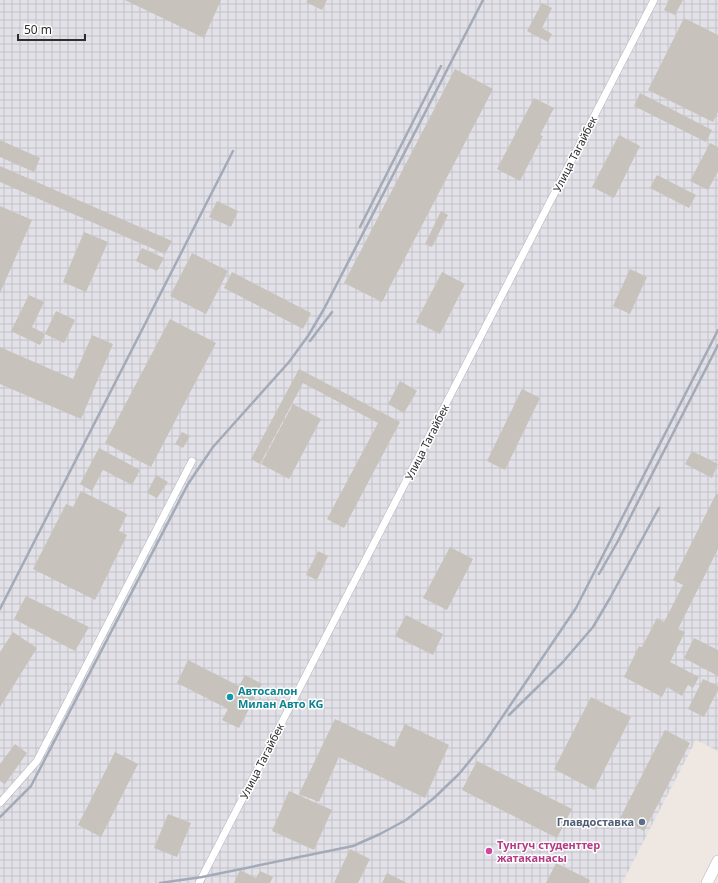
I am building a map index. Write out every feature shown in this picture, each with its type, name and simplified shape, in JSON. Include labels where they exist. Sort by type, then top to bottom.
[{"type":"street","name":"Улица Тагайбек","points":[[199,883],[654,0]]},
{"type":"street","points":[[0,803],[37,761],[192,461]]},
{"type":"street","points":[[707,883],[718,861]]},
{"type":"shaded area","points":[[0,0],[718,0],[718,751],[696,740],[622,883],[0,883]]},
{"type":"building","points":[[125,0],[221,0],[204,38]]},
{"type":"building","points":[[308,0],[327,0],[322,10],[306,2]]},
{"type":"building","points":[[669,0],[683,0],[675,15],[664,10]]},
{"type":"building","points":[[542,3],[552,8],[542,28],[552,34],[548,42],[527,31]]},
{"type":"building","points":[[684,18],[718,35],[718,112],[713,122],[648,90]]},
{"type":"building","points":[[455,69],[493,89],[382,302],[344,283]]},
{"type":"building","points":[[640,93],[712,130],[706,142],[634,106]]},
{"type":"building","points":[[534,98],[554,108],[540,135],[543,136],[520,181],[497,169]]},
{"type":"building","points":[[619,135],[640,146],[614,198],[592,187]]},
{"type":"building","points":[[0,140],[40,158],[34,172],[0,157]]},
{"type":"building","points":[[710,143],[718,147],[718,171],[708,190],[690,181]]},
{"type":"building","points":[[0,166],[172,241],[165,254],[0,182]]},
{"type":"building","points":[[657,175],[696,195],[689,208],[650,188]]},
{"type":"building","points":[[217,201],[238,211],[231,227],[209,217]]},
{"type":"building","points":[[0,206],[32,220],[0,293]]},
{"type":"building","points":[[441,211],[448,215],[432,247],[425,244]]},
{"type":"building","points":[[84,232],[108,242],[86,292],[63,282]]},
{"type":"building","points":[[142,248],[164,258],[157,271],[136,261]]},
{"type":"building","points":[[192,253],[228,271],[206,314],[170,296]]},
{"type":"building","points":[[630,269],[647,277],[630,314],[613,306]]},
{"type":"building","points":[[232,272],[311,313],[303,329],[224,288]]},
{"type":"building","points":[[442,272],[465,284],[440,334],[416,322]]},
{"type":"building","points":[[29,295],[44,302],[32,327],[45,334],[40,345],[11,331]]},
{"type":"building","points":[[56,311],[75,320],[64,343],[45,334]]},
{"type":"building","points":[[170,319],[216,343],[151,467],[105,443]]},
{"type":"building","points":[[92,335],[113,344],[81,419],[0,384],[0,347],[73,379]]},
{"type":"building","points":[[299,369],[400,422],[344,528],[327,519],[378,423],[303,383],[260,464],[251,459]]},
{"type":"building","points":[[400,381],[417,391],[404,413],[388,404]]},
{"type":"building","points":[[522,389],[540,398],[505,470],[487,461]]},
{"type":"building","points":[[293,404],[321,419],[289,479],[261,464]]},
{"type":"building","points":[[182,432],[190,436],[183,448],[175,444]]},
{"type":"building","points":[[99,448],[140,470],[132,485],[103,470],[92,491],[80,484]]},
{"type":"building","points":[[692,451],[718,464],[712,478],[685,464]]},
{"type":"building","points":[[156,475],[168,482],[157,498],[147,493]]},
{"type":"building","points":[[81,491],[127,514],[119,531],[127,535],[95,600],[33,569],[66,504],[73,507]]},
{"type":"building","points":[[716,494],[718,494],[718,549],[678,629],[685,632],[670,662],[699,677],[693,688],[688,685],[682,696],[667,687],[662,697],[624,677],[639,646],[642,647],[657,618],[664,622],[683,585],[673,580]]},
{"type":"building","points":[[450,547],[473,559],[447,610],[423,598]]},
{"type":"building","points":[[318,551],[328,556],[317,580],[306,575]]},
{"type":"building","points":[[26,596],[89,627],[75,651],[14,619]]},
{"type":"building","points":[[406,615],[443,634],[433,655],[395,636]]},
{"type":"building","points":[[13,632],[37,648],[0,707],[0,652]]},
{"type":"building","points":[[694,638],[718,650],[718,676],[684,658]]},
{"type":"building","name":"Автосалон Милан Авто KG","points":[[188,660],[239,686],[245,675],[262,684],[239,728],[222,720],[228,709],[177,683]]},
{"type":"building","points":[[703,679],[718,686],[718,690],[704,717],[688,709]]},
{"type":"building","points":[[591,697],[631,717],[594,790],[554,769]]},
{"type":"building","points":[[335,719],[394,747],[405,724],[449,745],[425,798],[339,757],[319,802],[299,794]]},
{"type":"building","points":[[665,730],[690,743],[644,831],[620,818]]},
{"type":"building","points":[[15,744],[27,753],[5,784],[0,781],[0,764]]},
{"type":"building","points":[[115,752],[138,764],[101,837],[78,825]]},
{"type":"building","points":[[477,761],[572,809],[557,838],[462,790]]},
{"type":"building","points":[[289,791],[332,810],[314,850],[272,831]]},
{"type":"building","points":[[168,814],[191,823],[177,857],[154,848]]},
{"type":"building","points":[[350,849],[370,859],[358,883],[334,883]]},
{"type":"building","points":[[556,863],[590,880],[589,883],[546,883]]},
{"type":"building","points":[[240,870],[256,878],[260,871],[273,877],[270,883],[234,883]]},
{"type":"building","points":[[387,873],[407,883],[382,883]]},
{"type":"railway","points":[[0,817],[31,786],[188,484],[213,447],[289,362],[308,336],[324,309],[483,0]]},
{"type":"railway","points":[[360,227],[441,66]]},
{"type":"railway","points":[[0,609],[233,151]]},
{"type":"railway","points":[[310,341],[332,312]]},
{"type":"railway","points":[[160,883],[202,877],[353,846],[406,820],[434,798],[459,774],[486,741],[576,608],[718,330]]},
{"type":"railway","points":[[599,574],[618,541],[718,345]]},
{"type":"railway","points":[[509,715],[562,663],[593,627],[659,508]]},
{"type":"place","name":"Автосалон Милан Авто KG","points":[[230,697]]},
{"type":"place","name":"Главдоставка","points":[[642,822]]},
{"type":"place","name":"Тунгуч студенттер жатаканасы","points":[[489,851]]}]
